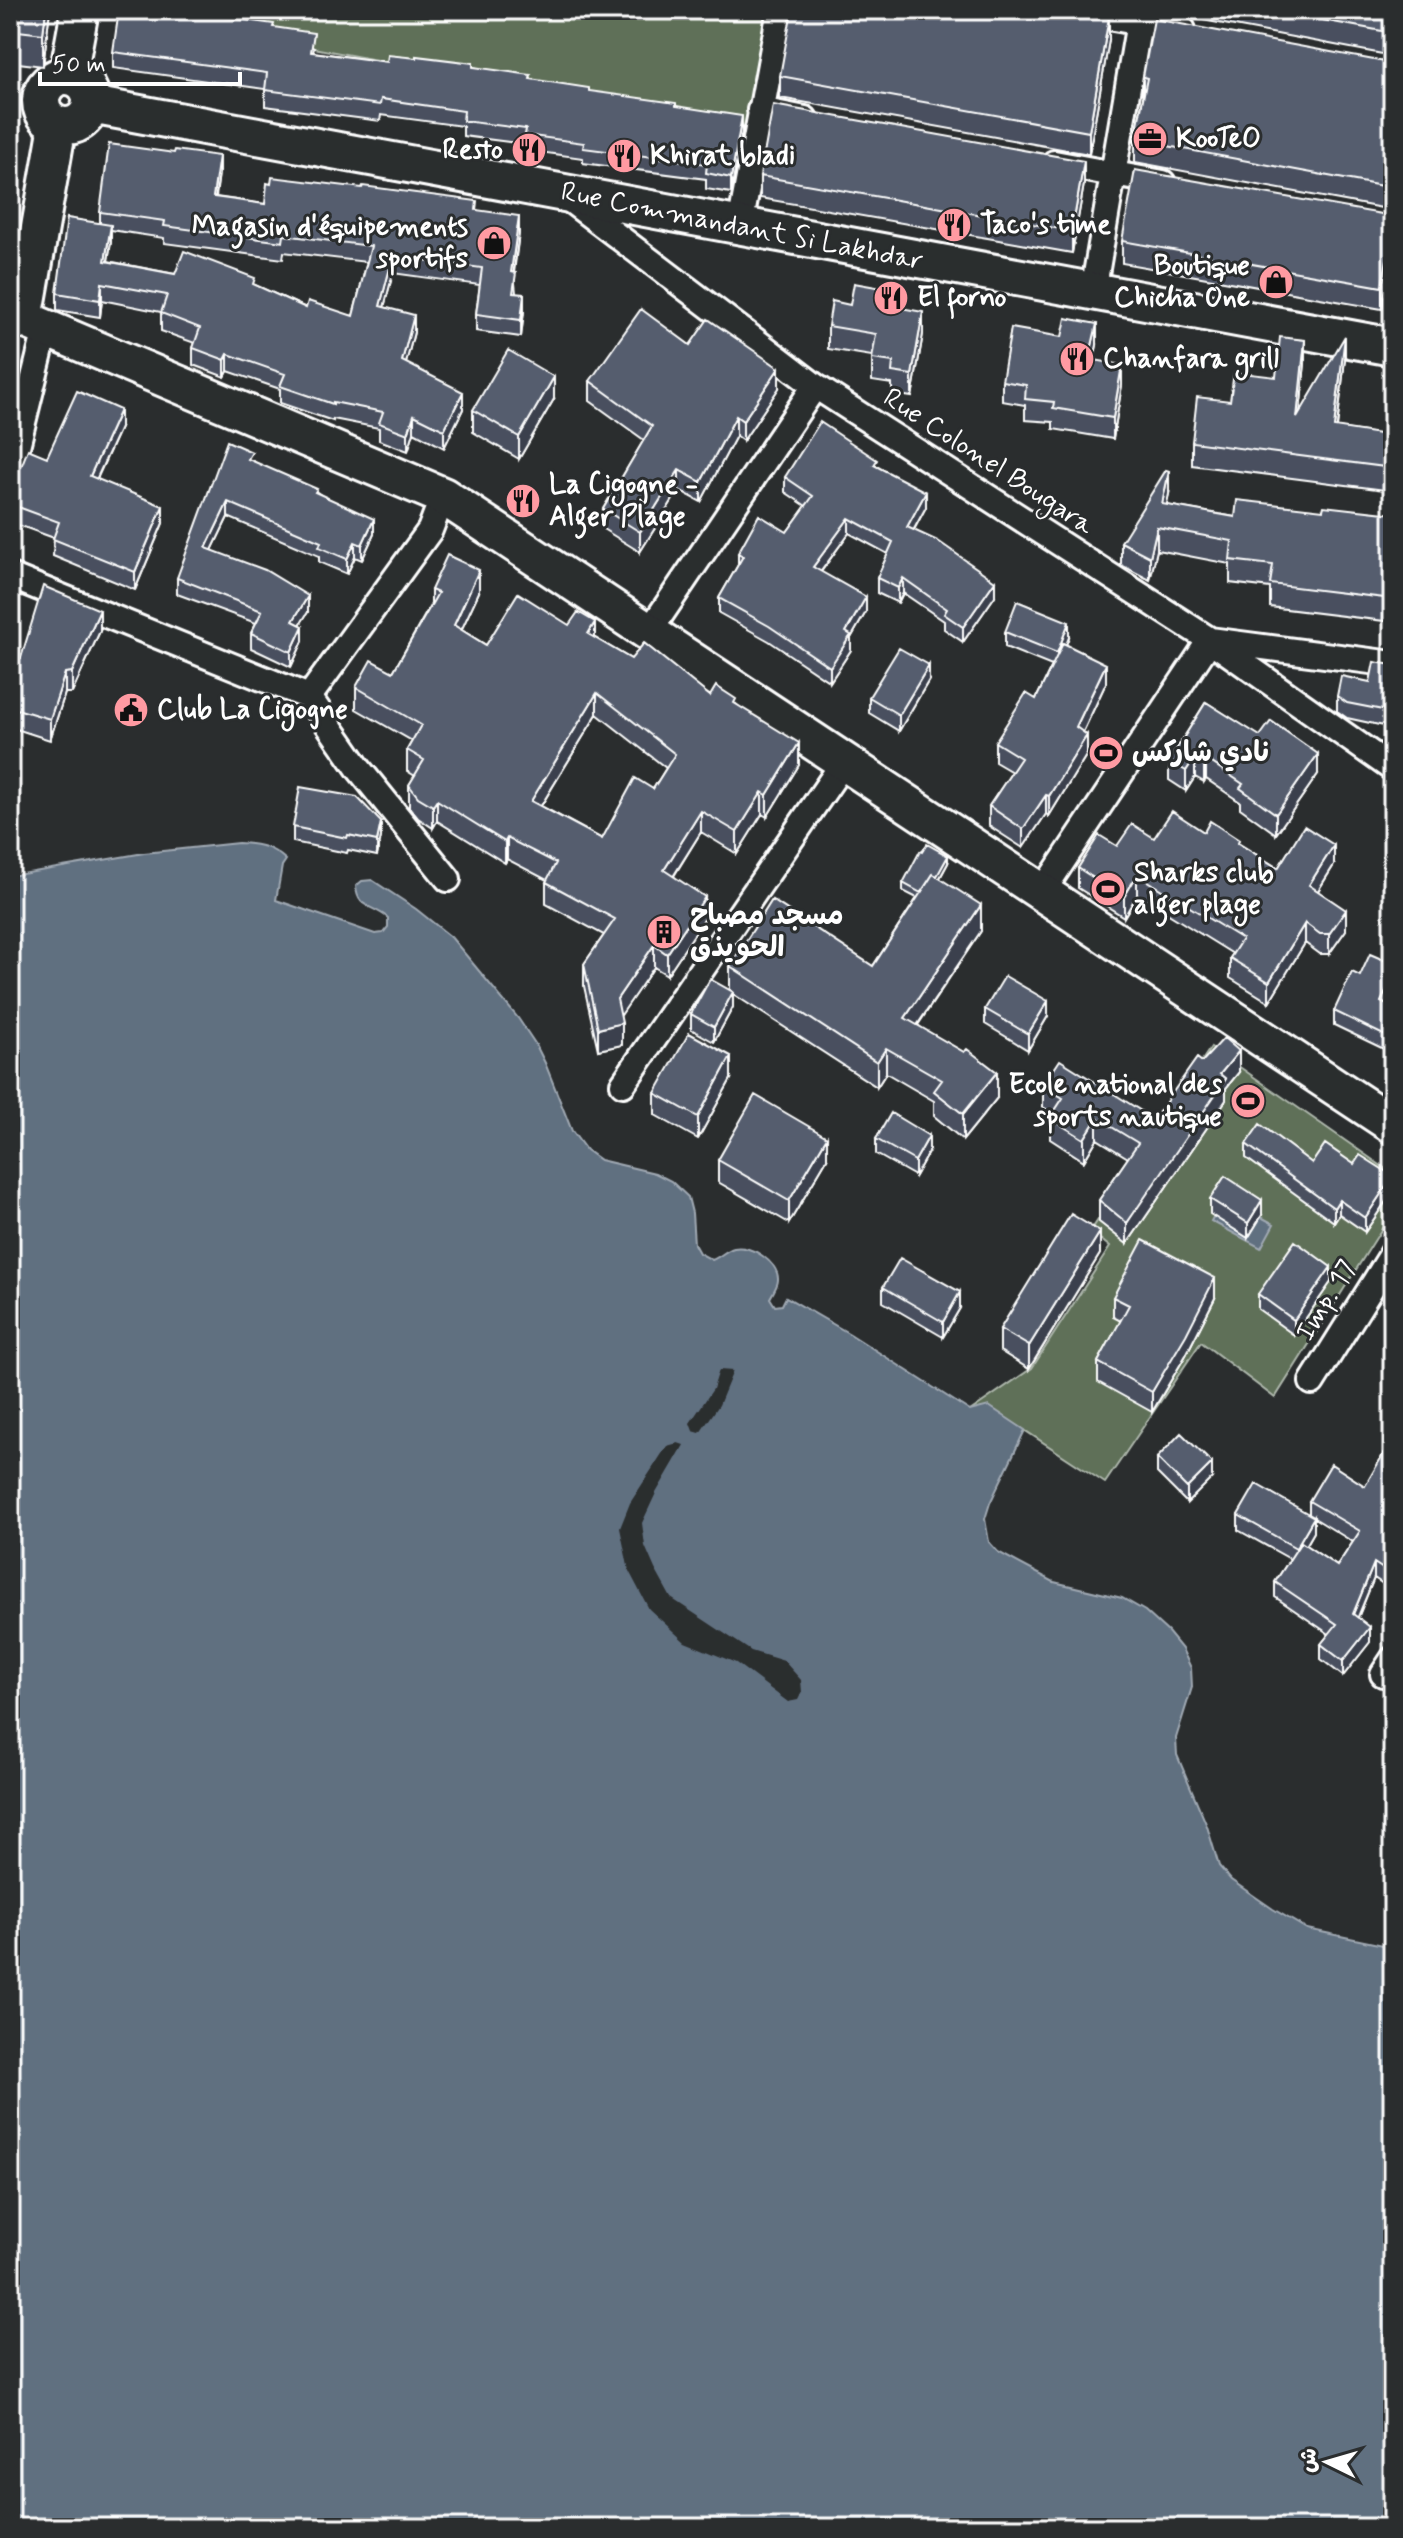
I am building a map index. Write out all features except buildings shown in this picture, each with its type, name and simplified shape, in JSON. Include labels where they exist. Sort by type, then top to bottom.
[{"type":"street","points":[[68,75],[80,10]]},
{"type":"street","points":[[740,226],[780,10]]},
{"type":"street","points":[[1067,10],[1140,16],[1199,33]]},
{"type":"street","points":[[1093,292],[1140,16]]},
{"type":"street","points":[[10,475],[27,322],[36,105],[49,81],[68,75],[86,85],[91,105],[88,113],[75,124],[36,105]]},
{"type":"street","name":"Rue Commandant Si Lakhdar","points":[[91,105],[1393,347]]},
{"type":"street","points":[[760,110],[821,121]]},
{"type":"street","points":[[1036,160],[1191,188]]},
{"type":"street","name":"Rue Colonel Bougara","points":[[561,193],[815,386],[1210,640],[1393,769]]},
{"type":"street","points":[[27,322],[443,496],[1393,1125]]},
{"type":"street","points":[[649,632],[815,386]]},
{"type":"street","points":[[309,697],[430,530],[443,496]]},
{"type":"street","points":[[10,576],[309,697],[359,769],[448,879]]},
{"type":"street","points":[[1042,892],[1210,640],[1393,664]]},
{"type":"street","points":[[623,1084],[844,762]]},
{"type":"street","name":"Imp. 17","points":[[1312,1382],[1393,1253]]},
{"type":"green space","points":[[163,10],[766,10],[746,130],[161,19]]},
{"type":"green space","points":[[1211,1047],[1393,1174],[1393,1211],[1275,1398],[1201,1342],[1105,1483],[989,1407],[970,1411],[1032,1368],[1110,1247],[1089,1230]]},
{"type":"water","points":[[238,843],[264,847],[286,860],[282,866],[276,900],[375,934],[383,933],[388,927],[388,918],[359,899],[356,886],[362,881],[372,880],[416,909],[451,937],[518,1018],[545,1063],[572,1131],[586,1150],[600,1160],[655,1173],[671,1181],[688,1197],[694,1244],[699,1253],[712,1260],[734,1248],[755,1252],[769,1261],[777,1273],[777,1284],[770,1298],[775,1306],[782,1305],[786,1297],[970,1411],[989,1406],[1025,1430],[990,1503],[985,1519],[989,1542],[998,1552],[1054,1582],[1122,1598],[1145,1611],[1182,1649],[1191,1668],[1192,1687],[1176,1738],[1177,1755],[1207,1826],[1219,1866],[1231,1880],[1307,1929],[1393,1947],[1393,2528],[10,2528],[10,876],[144,853]]},
{"type":"water","points":[[1224,1197],[1274,1224],[1261,1248],[1211,1221]]},
{"type":"pier","points":[[719,1370],[733,1371],[719,1405],[700,1433],[693,1431],[690,1423],[713,1389]]},
{"type":"pier","points":[[684,1445],[642,1523],[645,1546],[655,1569],[671,1598],[751,1651],[784,1661],[801,1680],[802,1692],[798,1700],[788,1702],[736,1663],[685,1642],[649,1609],[629,1571],[620,1528],[630,1503],[667,1446]]},
{"type":"place","name":"KooTeO","points":[[1150,139]]},
{"type":"place","name":"Resto","points":[[529,150]]},
{"type":"place","name":"Khirat bladi","points":[[624,156]]},
{"type":"place","name":"Taco's time","points":[[954,225]]},
{"type":"place","name":"Magasin d'équipements sportifs","points":[[494,243]]},
{"type":"place","name":"Boutique Chicha One","points":[[1276,282]]},
{"type":"place","name":"El forno","points":[[891,298]]},
{"type":"place","name":"Chanfara grill","points":[[1077,359]]},
{"type":"place","name":"La Cigogne - Alger Plage","points":[[523,501]]},
{"type":"place","name":"Club La Cigogne","points":[[131,710]]},
{"type":"place","name":"نادي شاركس","points":[[1106,753]]},
{"type":"place","name":"Sharks club alger plage","points":[[1108,889]]},
{"type":"place","name":"مسجد مصباح الحويذق","points":[[664,932]]},
{"type":"place","name":"Ecole national des sports nautique","points":[[1248,1101]]}]
